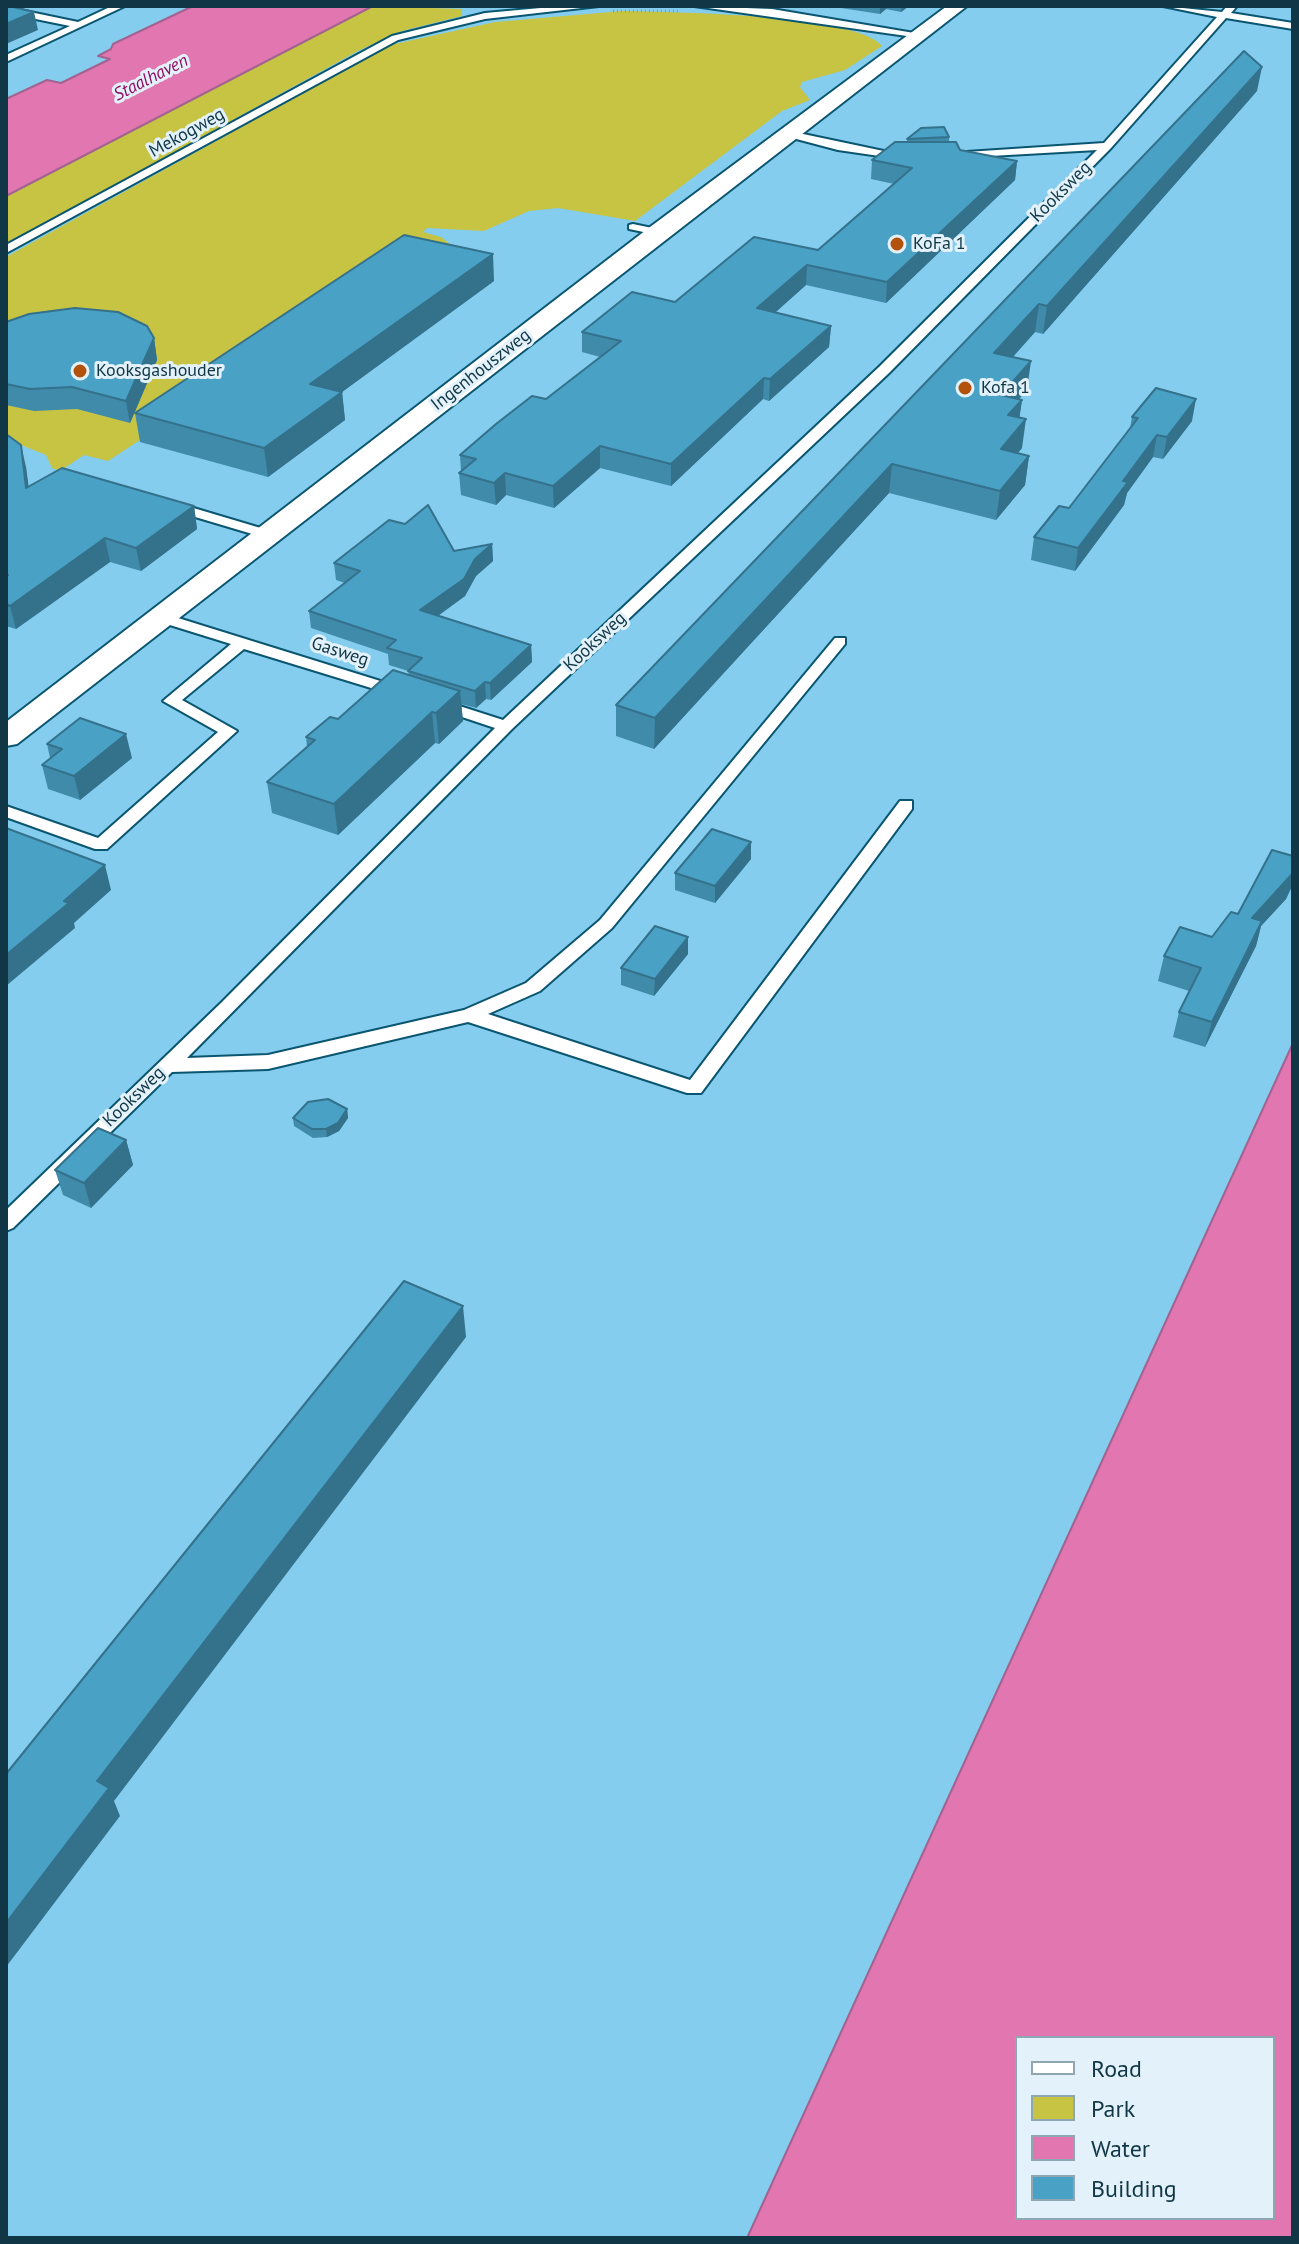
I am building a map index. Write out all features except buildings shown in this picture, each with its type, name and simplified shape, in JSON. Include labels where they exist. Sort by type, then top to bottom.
[{"type":"street","name":"Ingenhouszweg","points":[[6,737],[269,535],[645,230],[789,134],[958,6]]},
{"type":"lane","points":[[6,59],[120,6]]},
{"type":"lane","name":"Mekogweg","points":[[6,250],[395,38],[485,16],[594,6]]},
{"type":"lane","points":[[699,6],[772,12],[921,35]]},
{"type":"lane","points":[[1168,6],[1293,26]]},
{"type":"lane","name":"Kooksweg","points":[[6,1223],[506,726],[884,370],[1107,146],[1232,6]]},
{"type":"lane","points":[[6,10],[79,25]]},
{"type":"lane","points":[[789,134],[838,147],[923,156]]},
{"type":"lane","points":[[939,156],[1107,146]]},
{"type":"lane","points":[[149,498],[269,535]]},
{"type":"lane","name":"Gasweg","points":[[162,618],[506,726]]},
{"type":"lane","points":[[166,1066],[268,1062],[469,1015],[533,987],[606,924],[840,641]]},
{"type":"lane","points":[[6,811],[101,845],[229,731],[171,701],[243,642]]},
{"type":"lane","points":[[469,1015],[694,1088],[906,805]]},
{"type":"path","points":[[613,11],[688,11]]},
{"type":"shaded area","points":[[6,6],[1293,6],[1293,2238],[6,2238]]},
{"type":"green space","points":[[373,6],[462,9],[462,16],[402,31],[358,51],[6,245],[6,196]]},
{"type":"green space","points":[[622,11],[801,21],[865,35],[882,46],[845,70],[802,82],[800,87],[810,100],[782,111],[635,221],[558,208],[529,211],[484,231],[427,228],[423,232],[441,237],[454,247],[224,385],[108,461],[84,455],[60,471],[52,468],[46,455],[6,439],[6,257],[390,45],[495,22]]},
{"type":"water","name":"Staalhaven","points":[[193,6],[373,6],[6,196],[6,99],[47,80],[61,83],[110,59],[98,56],[111,49],[113,44]]},
{"type":"water","points":[[1293,1043],[1293,2238],[747,2238]]},
{"type":"place","name":"KoFa 1","points":[[897,244]]},
{"type":"place","name":"Kooksgashouder","points":[[80,371]]},
{"type":"place","name":"Kofa 1","points":[[965,388]]}]
